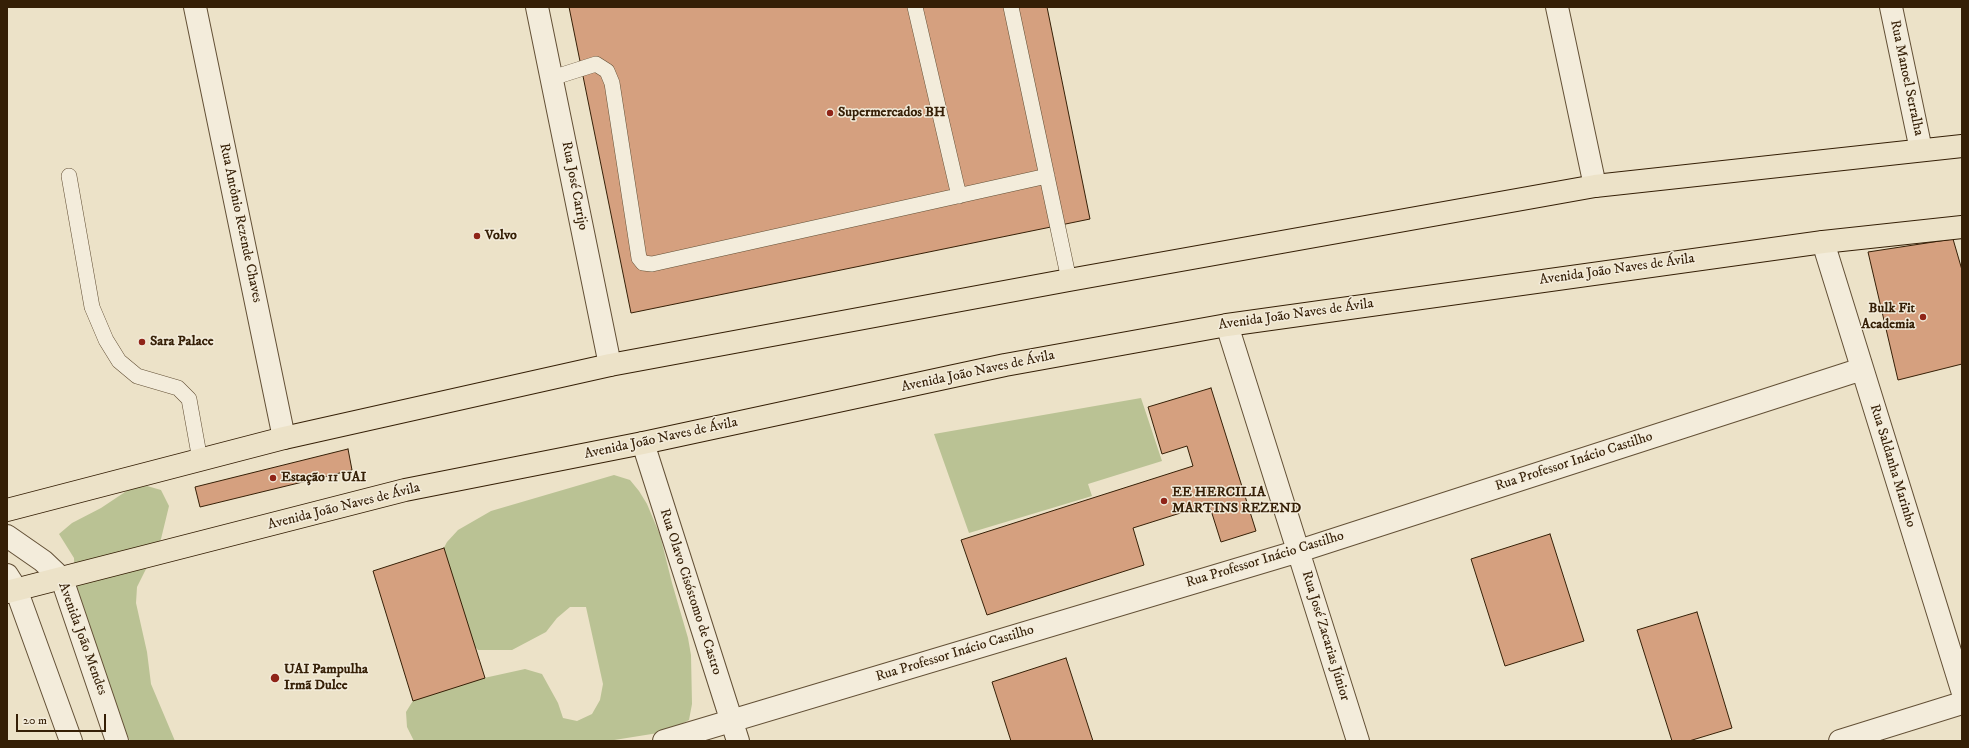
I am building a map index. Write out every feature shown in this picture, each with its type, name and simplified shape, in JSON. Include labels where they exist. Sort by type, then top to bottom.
[{"type":"main road","points":[[7,510],[284,438],[610,365],[1069,280],[1595,186],[1962,146]]},
{"type":"main road","name":"Avenida João Naves de Ávila","points":[[10,585],[62,579],[405,490],[643,443],[1005,365],[1227,325],[1823,242],[1962,228]]},
{"type":"street","name":"Rua Antônio Rezende Chaves","points":[[195,7],[284,438]]},
{"type":"street","name":"Rua José Carrijo","points":[[537,7],[610,365]]},
{"type":"street","points":[[1557,7],[1595,186]]},
{"type":"street","name":"Rua Manoel Serralha","points":[[1891,7],[1921,150]]},
{"type":"street","name":"Rua Saldanha Marinho","points":[[1823,242],[1962,690]]},
{"type":"street","name":"Rua José Zacarias Júnior","points":[[1227,325],[1358,741]]},
{"type":"street","name":"Rua Professor Inácio Castilho","points":[[664,741],[1299,551],[1862,369]]},
{"type":"street","name":"Rua Olavo Cisóstomo de Castro","points":[[643,443],[738,741]]},
{"type":"street","name":"Avenida João Mendes","points":[[7,536],[43,561],[62,579],[117,741]]},
{"type":"street","points":[[10,585],[71,741]]},
{"type":"street","points":[[1840,741],[1962,703]]},
{"type":"lane","points":[[915,7],[959,196]]},
{"type":"lane","points":[[1010,7],[1048,176],[1069,280]]},
{"type":"lane","points":[[552,78],[596,64],[607,71],[612,83],[639,258],[643,263],[652,264],[1048,176]]},
{"type":"lane","points":[[69,176],[92,307],[106,340],[119,361],[137,376],[178,388],[189,399],[200,460]]},
{"type":"green space","name":"EE HERCILIA MARTINS REZEND","points":[[1141,398],[1162,461],[1088,484],[1092,496],[969,533],[934,434]]},
{"type":"green space","points":[[614,475],[630,480],[639,491],[647,504],[660,535],[688,638],[691,655],[692,704],[689,720],[674,728],[658,733],[608,741],[414,741],[407,727],[406,712],[414,699],[475,680],[525,669],[542,674],[558,703],[563,718],[577,721],[592,714],[600,700],[603,684],[586,607],[570,607],[557,618],[546,632],[512,650],[478,650],[466,637],[439,557],[447,542],[458,530],[491,511]]},
{"type":"green space","points":[[147,486],[161,490],[169,506],[161,539],[137,587],[136,603],[147,652],[151,684],[175,741],[130,741],[122,724],[75,587],[74,558],[59,534],[72,523],[101,508],[131,488]]},
{"type":"building","name":"Supermercados BH","points":[[569,7],[1047,7],[1090,219],[631,313]]},
{"type":"building","name":"Bulk Fit Academia","points":[[1953,239],[1962,270],[1962,364],[1898,380],[1868,252]]},
{"type":"building","name":"EE HERCILIA MARTINS REZEND","points":[[1211,388],[1256,531],[1221,542],[1209,504],[1133,528],[1144,565],[987,615],[961,540],[1193,466],[1187,446],[1162,454],[1148,407]]},
{"type":"building","name":"Estação 11 UAI","points":[[348,449],[352,470],[200,507],[195,487]]},
{"type":"building","points":[[1550,534],[1584,641],[1505,666],[1471,559]]},
{"type":"building","points":[[444,548],[485,678],[413,701],[373,571]]},
{"type":"building","points":[[1697,612],[1732,728],[1689,741],[1672,741],[1637,630]]},
{"type":"building","points":[[1066,658],[1093,741],[1011,741],[992,682]]},
{"type":"place","name":"Supermercados BH","points":[[830,113]]},
{"type":"place","name":"Volvo","points":[[477,236]]},
{"type":"place","name":"Bulk Fit Academia","points":[[1923,317]]},
{"type":"place","name":"Sara Palace","points":[[142,342]]},
{"type":"place","name":"Estação 11 UAI","points":[[273,478]]},
{"type":"place","name":"EE HERCILIA MARTINS REZEND","points":[[1164,501]]},
{"type":"place","name":"UAI Pampulha Irmã Dulce","points":[[275,678]]}]
